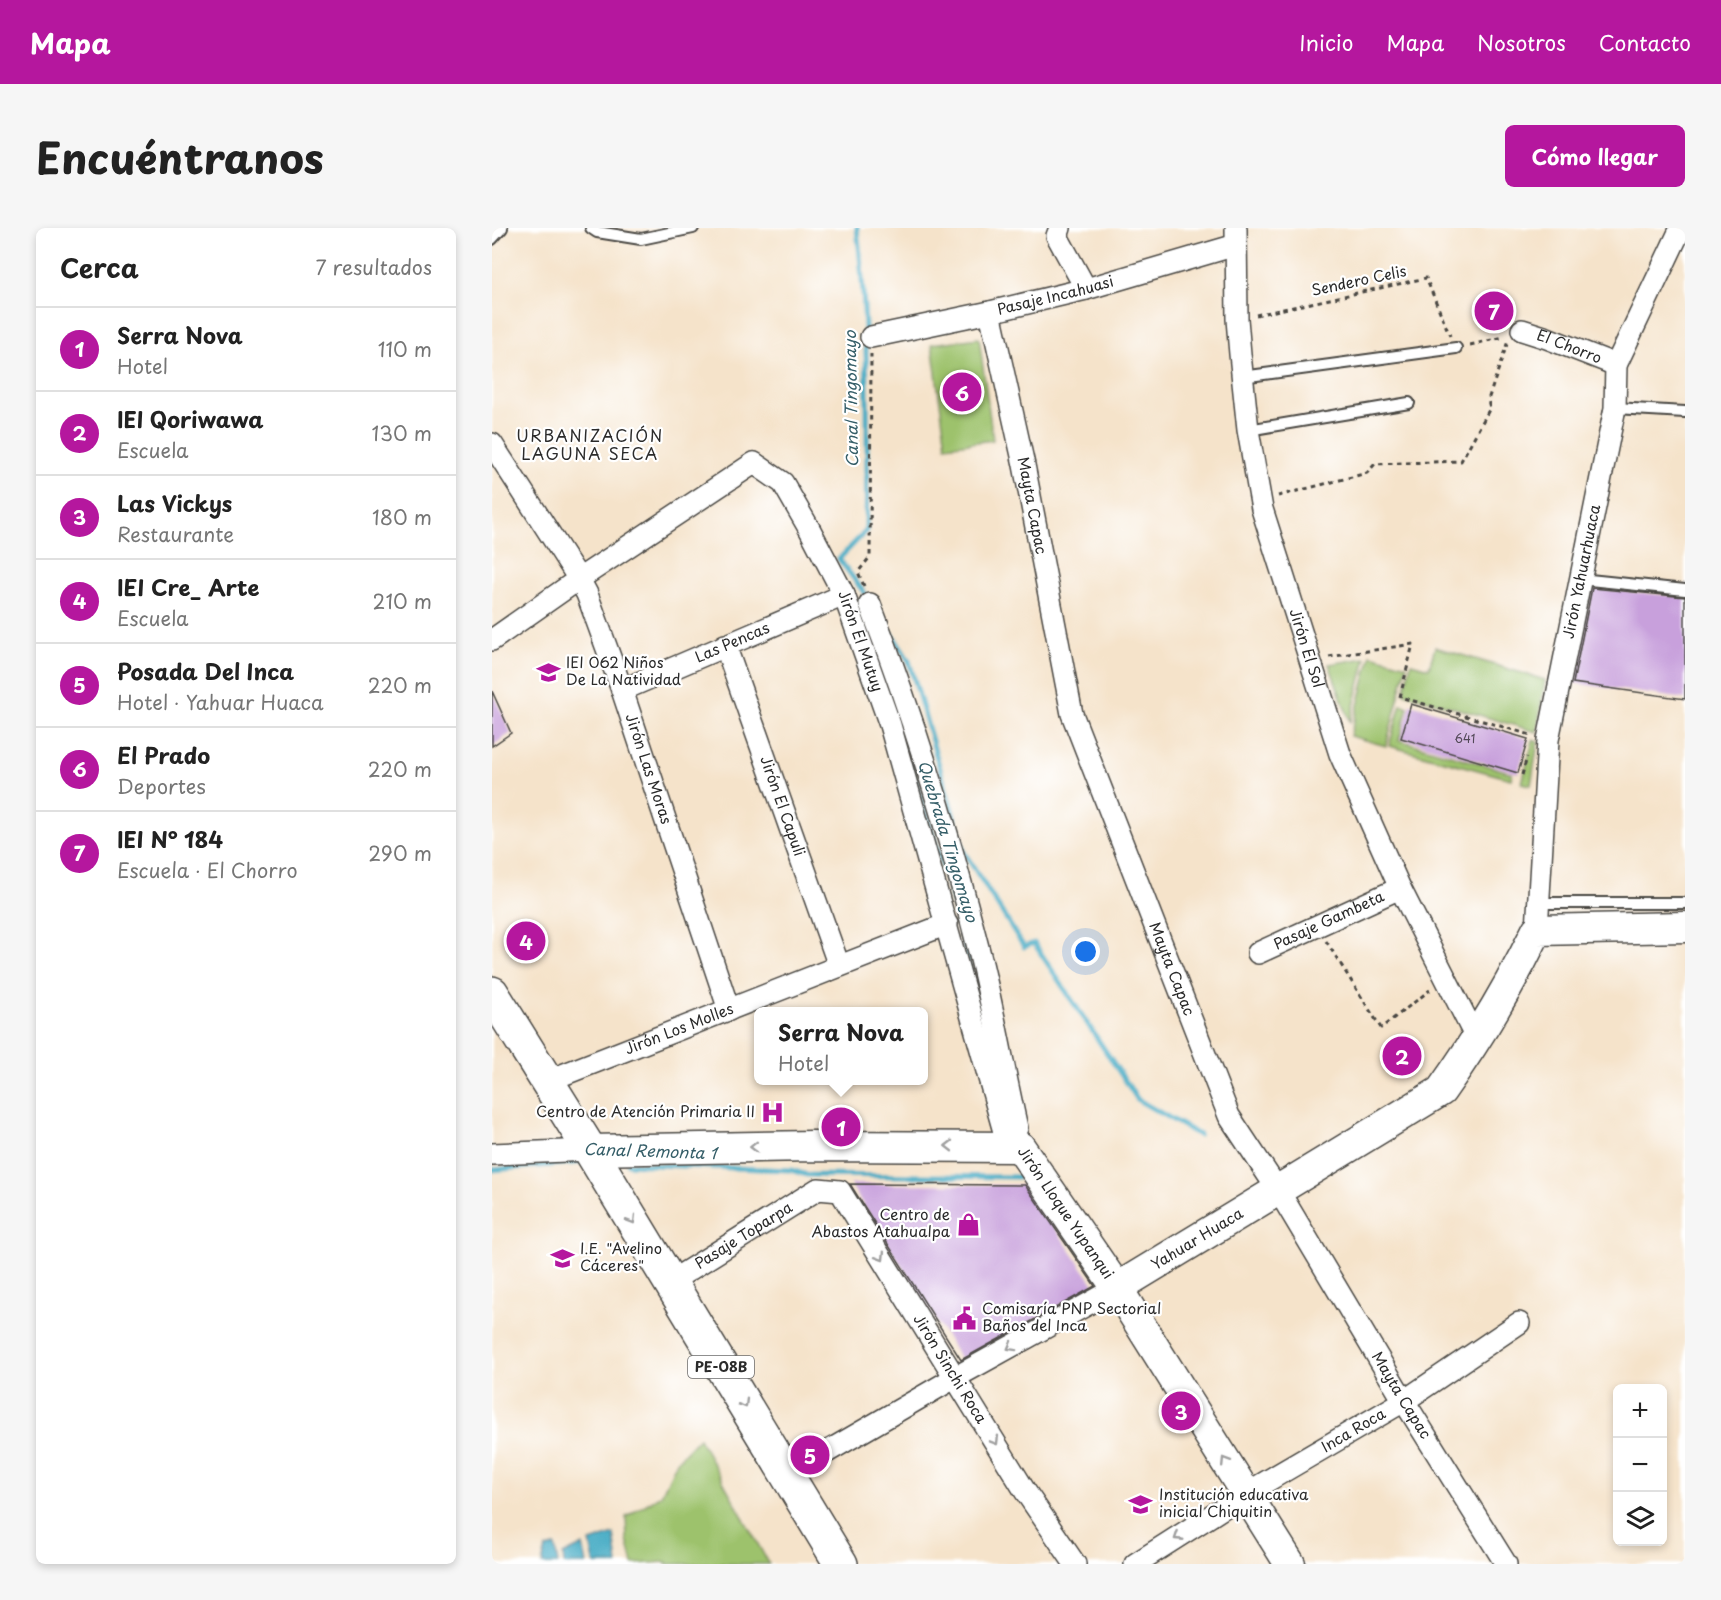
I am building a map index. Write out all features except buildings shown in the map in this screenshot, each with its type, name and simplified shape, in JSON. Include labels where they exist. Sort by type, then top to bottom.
[{"type":"main road","name":"PE-08B","points":[[492,993],[841,1564]]},
{"type":"street","points":[[1060,228],[1057,236],[1086,289]]},
{"type":"street","name":"Jirón Yahuarhuaca","points":[[1538,916],[1548,740],[1615,408],[1616,365],[1682,228]]},
{"type":"street","name":"Pasaje Incahuasi","points":[[872,337],[1086,289],[1236,236]]},
{"type":"street","name":"Jirón El Sol","points":[[1236,236],[1237,319],[1242,377],[1248,430],[1262,510],[1340,754],[1400,888],[1444,979],[1477,1040]]},
{"type":"street","name":"Mayta Capac","points":[[990,312],[1024,465],[1072,714],[1229,1116],[1278,1190],[1404,1401],[1506,1564]]},
{"type":"street","name":"El Chorro","points":[[1517,333],[1547,338],[1616,365]]},
{"type":"street","name":"Jirón Las Moras","points":[[492,444],[587,594],[622,690],[729,1010]]},
{"type":"street","name":"Jirón El Mutuy","points":[[492,640],[579,579],[754,464],[783,483],[810,530],[843,596],[890,725],[1014,1146]]},
{"type":"street","name":"Las Pencas","points":[[622,690],[843,596]]},
{"type":"street","points":[[492,1154],[595,1159],[813,1146],[1014,1146],[980,956],[940,811],[900,685],[870,604]]},
{"type":"street","name":"Jirón El Capuli","points":[[725,645],[840,966]]},
{"type":"street","name":"Pasaje Gambeta","points":[[1258,953],[1400,888]]},
{"type":"street","points":[[1538,916],[1685,927]]},
{"type":"street","name":"Yahuar Huaca","points":[[787,1475],[956,1377],[1117,1288],[1441,1091],[1477,1040],[1512,981],[1538,916]]},
{"type":"street","name":"Jirón Los Molles","points":[[547,1082],[947,924]]},
{"type":"street","name":"Jirón Lloque Yupanqui","points":[[1014,1146],[1117,1288],[1290,1564]]},
{"type":"street","name":"Pasaje Toparpa","points":[[670,1282],[818,1190]]},
{"type":"street","name":"Jirón Sinchi Roca","points":[[818,1190],[840,1191],[1025,1491],[1075,1564]]},
{"type":"street","name":"Inca Roca","points":[[1135,1564],[1245,1494],[1404,1401],[1519,1323]]},
{"type":"lane","points":[[492,239],[502,228]]},
{"type":"lane","points":[[591,228],[597,232],[641,239],[693,228]]},
{"type":"lane","points":[[1242,377],[1456,348]]},
{"type":"lane","points":[[1248,430],[1409,403]]},
{"type":"lane","points":[[1615,408],[1685,412]]},
{"type":"lane","points":[[1580,579],[1685,590]]},
{"type":"lane","points":[[1538,916],[1685,903]]},
{"type":"path","name":"Sendero Celis","points":[[1237,319],[1426,279],[1456,348]]},
{"type":"path","points":[[1456,348],[1517,333]]},
{"type":"path","points":[[1262,500],[1367,473],[1375,464],[1461,461],[1490,408],[1488,400],[1507,342],[1517,333]]},
{"type":"path","points":[[870,604],[858,572],[870,557],[872,337]]},
{"type":"path","points":[[1322,658],[1413,644],[1400,697],[1548,740]]},
{"type":"path","points":[[1317,927],[1381,1028],[1444,979]]},
{"type":"green space","points":[[979,338],[993,440],[946,446],[932,344]]},
{"type":"green space","points":[[1435,647],[1545,680],[1537,732],[1404,693],[1411,663],[1429,668]]},
{"type":"green space","points":[[1371,655],[1407,665],[1386,746],[1350,736]]},
{"type":"green space","points":[[1366,658],[1350,722],[1329,664]]},
{"type":"green space","points":[[1401,704],[1408,707],[1399,740],[1512,773],[1511,779],[1389,746]]},
{"type":"green space","points":[[1533,740],[1538,742],[1531,785],[1522,783]]},
{"type":"green space","points":[[699,1438],[769,1564],[667,1564],[667,1562],[633,1564],[627,1540],[626,1517],[661,1495],[677,1461]]},
{"type":"water","points":[[614,1534],[618,1564],[596,1564],[590,1542]]},
{"type":"water","points":[[583,1545],[587,1564],[564,1564],[563,1555]]},
{"type":"water","points":[[555,1546],[558,1564],[542,1564],[546,1548]]},
{"type":"waterway","name":"Canal Tingomayo","points":[[839,559],[866,531],[866,341],[857,228]]},
{"type":"waterway","points":[[839,559],[869,599]]},
{"type":"waterway","points":[[892,634],[909,661],[964,852],[1024,947],[1034,943],[1138,1100],[1199,1135]]},
{"type":"waterway","name":"Quebrada Tingomayo","points":[[911,762],[954,904],[977,998]]},
{"type":"waterway","name":"Canal Remonta 1","points":[[492,1170],[583,1162]]},
{"type":"waterway","name":"Quebrada Tingomayo","points":[[628,1164],[791,1170],[807,1175],[1022,1177],[1020,1170]]},
{"type":"place","name":"IEI N° 184","points":[[1494,311]]},
{"type":"place","name":"El Prado","points":[[962,392]]},
{"type":"place","name":"IEI 062 Niños De La Natividad","points":[[548,672]]},
{"type":"place","name":"IEI Cre_ Arte","points":[[526,941]]},
{"type":"place","name":"IEI Qoriwawa","points":[[1402,1056]]},
{"type":"place","name":"Centro de Atención Primaria II","points":[[773,1112]]},
{"type":"place","name":"Serra Nova","points":[[841,1127]]},
{"type":"place","name":"Centro de Abastos Atahualpa","points":[[968,1224]]},
{"type":"place","name":"I.E. \"Avelino Cáceres\"","points":[[562,1258]]},
{"type":"place","name":"Comisaría PNP Sectorial Baños del Inca","points":[[964,1318]]},
{"type":"place","name":"Las Vickys","points":[[1181,1411]]},
{"type":"place","name":"Posada Del Inca","points":[[810,1455]]},
{"type":"place","name":"Institución educativa inicial Chiquitin","points":[[1141,1504]]},
{"type":"district","name":"URBANIZACIÓN LAGUNA SECA","points":[[590,445]]}]
